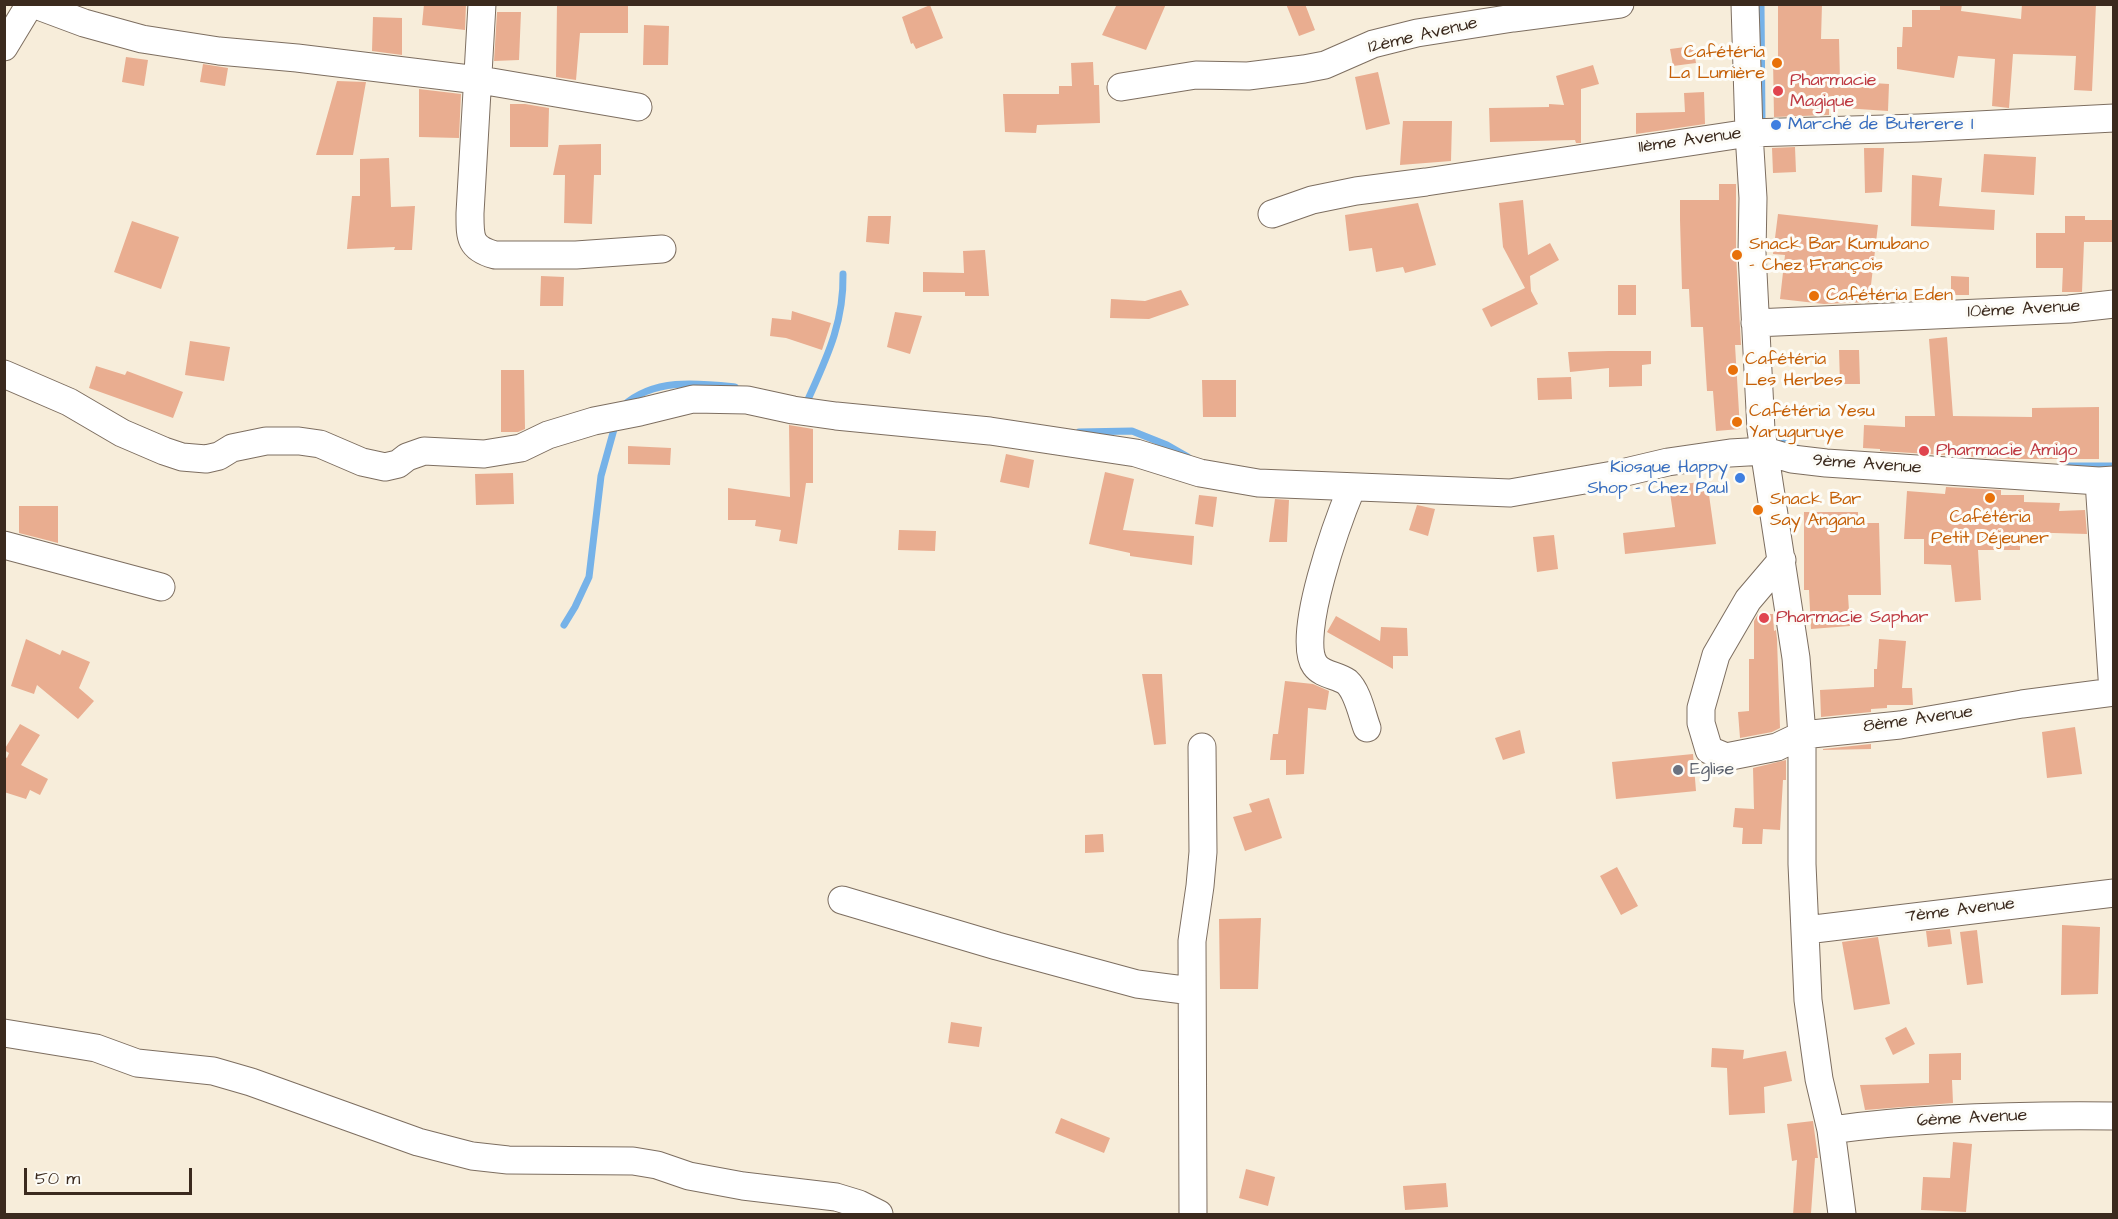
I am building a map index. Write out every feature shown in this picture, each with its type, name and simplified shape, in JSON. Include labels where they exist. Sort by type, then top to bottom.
[{"type":"street","points":[[4,47],[31,4],[84,23],[142,39],[219,51],[476,80],[638,107]]},
{"type":"street","points":[[482,4],[476,80],[470,234],[477,247],[495,255],[576,255],[662,249]]},
{"type":"street","name":"12ème Avenue","points":[[1121,87],[1196,75],[1248,76],[1304,69],[1325,64],[1373,44],[1417,33],[1620,4]]},
{"type":"street","points":[[1746,4],[1760,132],[1753,198],[1752,253],[1763,322],[1763,439],[1796,658],[1802,735],[1802,864],[1808,1000],[1819,1079],[1831,1130],[1842,1215]]},
{"type":"street","name":"11ème Avenue","points":[[1272,214],[1312,200],[1356,191],[1760,132],[1919,128],[2114,118]]},
{"type":"street","name":"10ème Avenue","points":[[1763,322],[2069,309],[2114,304]]},
{"type":"street","name":"9ème Avenue","points":[[4,374],[69,402],[122,433],[164,452],[182,457],[206,459],[219,456],[232,448],[267,441],[299,441],[320,444],[362,462],[385,467],[398,464],[407,457],[424,452],[484,454],[522,448],[548,435],[693,399],[747,400],[804,412],[990,431],[1136,453],[1200,473],[1229,480],[1258,483],[1510,493],[1668,462],[1730,453],[1763,439],[1792,459],[2106,481]]},
{"type":"street","points":[[2106,481],[2113,692]]},
{"type":"street","points":[[1352,487],[1337,522],[1321,579],[1310,629],[1310,648],[1311,658],[1316,666],[1346,682],[1352,688],[1367,728]]},
{"type":"street","points":[[4,545],[161,587]]},
{"type":"street","name":"8ème Avenue","points":[[1782,560],[1748,600],[1716,655],[1701,708],[1701,723],[1709,750],[1726,757],[1777,747],[1802,735],[1900,724],[2113,692]]},
{"type":"street","points":[[1193,1215],[1191,941],[1203,852],[1202,747]]},
{"type":"street","name":"7ème Avenue","points":[[1806,930],[2114,893]]},
{"type":"street","points":[[842,900],[1137,984],[1192,990]]},
{"type":"street","points":[[4,1034],[96,1048],[138,1063],[213,1071],[251,1082],[418,1142],[472,1156],[508,1160],[633,1161],[657,1165],[689,1176],[743,1186],[836,1197],[859,1204],[879,1215]]},
{"type":"street","name":"6ème Avenue","points":[[1831,1130],[1895,1123],[2035,1115],[2114,1116]]},
{"type":"building","points":[[424,4],[466,4],[465,30],[422,25]]},
{"type":"building","points":[[557,4],[628,4],[628,33],[580,33],[576,80],[556,77]]},
{"type":"building","points":[[1117,4],[1166,4],[1146,50],[1102,35]]},
{"type":"building","points":[[1286,4],[1305,4],[1315,30],[1299,36]]},
{"type":"building","points":[[1778,4],[1822,4],[1821,39],[1839,39],[1840,81],[1889,84],[1888,111],[1829,107],[1829,115],[1774,117],[1773,59],[1778,59]]},
{"type":"building","points":[[1940,4],[1962,4],[1961,11],[2021,19],[2022,4],[2096,4],[2092,91],[2074,90],[2076,56],[2013,54],[2009,108],[1992,106],[1995,59],[1958,56],[1954,78],[1897,69],[1897,47],[1902,47],[1903,27],[1912,27],[1912,10],[1940,10]]},
{"type":"building","points":[[930,5],[943,38],[916,49],[913,43],[911,44],[902,17]]},
{"type":"building","points":[[497,12],[521,12],[519,60],[494,61]]},
{"type":"building","points":[[373,17],[402,18],[402,55],[372,51]]},
{"type":"building","points":[[644,25],[669,26],[668,65],[643,65]]},
{"type":"building","points":[[1693,46],[1696,63],[1673,66],[1670,49]]},
{"type":"building","points":[[126,57],[148,60],[144,86],[122,82]]},
{"type":"building","points":[[1093,62],[1094,85],[1099,85],[1100,123],[1037,125],[1036,133],[1005,132],[1003,94],[1059,94],[1059,86],[1072,86],[1071,63]]},
{"type":"building","points":[[203,64],[228,68],[225,86],[200,82]]},
{"type":"building","points":[[1593,65],[1599,84],[1581,89],[1581,143],[1576,143],[1575,140],[1490,142],[1489,108],[1564,105],[1556,76]]},
{"type":"building","points":[[1378,72],[1390,124],[1366,130],[1355,77]]},
{"type":"building","points":[[337,81],[366,82],[353,155],[316,155]]},
{"type":"building","points":[[419,89],[461,94],[459,138],[419,137]]},
{"type":"building","points":[[1704,92],[1705,124],[1636,134],[1636,113],[1685,112],[1684,93]]},
{"type":"building","points":[[510,104],[549,108],[548,147],[510,147]]},
{"type":"building","points":[[1403,121],[1452,121],[1451,161],[1400,165]]},
{"type":"building","points":[[601,144],[601,175],[594,175],[592,224],[564,223],[565,175],[553,175],[559,145]]},
{"type":"building","points":[[1795,147],[1796,172],[1773,173],[1772,148]]},
{"type":"building","points":[[1864,148],[1884,148],[1882,192],[1865,193]]},
{"type":"building","points":[[1984,154],[2036,157],[2034,195],[1981,192]]},
{"type":"building","points":[[389,158],[391,207],[415,206],[412,250],[394,250],[395,247],[347,249],[352,196],[360,196],[360,159]]},
{"type":"building","points":[[1912,175],[1942,178],[1939,206],[1995,210],[1994,230],[1911,226]]},
{"type":"building","points":[[1719,184],[1736,184],[1736,254],[1741,345],[1735,345],[1740,429],[1716,431],[1713,391],[1707,391],[1703,327],[1691,327],[1689,289],[1682,289],[1680,200],[1719,200]]},
{"type":"building","points":[[1523,200],[1528,255],[1550,243],[1559,260],[1530,276],[1531,291],[1538,304],[1491,327],[1482,309],[1525,288],[1503,247],[1499,203]]},
{"type":"building","points":[[1418,203],[1436,265],[1405,273],[1403,267],[1376,272],[1372,248],[1349,251],[1345,215]]},
{"type":"building","points":[[1778,214],[1878,225],[1869,302],[1824,304],[1780,299],[1785,255],[1773,254]]},
{"type":"building","points":[[868,216],[891,216],[889,244],[866,242]]},
{"type":"building","points":[[2065,216],[2085,216],[2085,220],[2114,220],[2114,242],[2084,242],[2082,292],[2062,292],[2063,268],[2036,268],[2036,233],[2065,233]]},
{"type":"building","points":[[132,221],[179,237],[161,289],[114,272]]},
{"type":"building","points":[[985,250],[989,296],[965,296],[965,292],[923,292],[923,272],[964,273],[963,251]]},
{"type":"building","points":[[541,276],[564,277],[563,306],[540,306]]},
{"type":"building","points":[[1951,276],[1969,277],[1969,295],[1951,295]]},
{"type":"building","points":[[1618,285],[1636,285],[1636,315],[1618,315]]},
{"type":"building","points":[[1181,290],[1189,305],[1149,319],[1110,318],[1111,299],[1145,301]]},
{"type":"building","points":[[792,311],[831,323],[822,350],[786,338],[770,336],[772,318],[791,320]]},
{"type":"building","points":[[895,312],[922,316],[910,354],[887,347]]},
{"type":"building","points":[[1947,337],[1953,416],[2032,417],[2032,408],[2099,407],[2099,459],[2010,459],[1863,448],[1864,425],[1905,427],[1905,416],[1935,416],[1929,339]]},
{"type":"building","points":[[190,341],[230,347],[224,381],[185,375]]},
{"type":"building","points":[[1839,350],[1859,350],[1860,384],[1840,384]]},
{"type":"building","points":[[1651,351],[1651,364],[1642,365],[1642,386],[1609,387],[1609,368],[1570,372],[1568,352]]},
{"type":"building","points":[[96,366],[125,375],[127,371],[183,392],[173,418],[89,388]]},
{"type":"building","points":[[501,370],[524,370],[525,429],[518,432],[501,432]]},
{"type":"building","points":[[1571,377],[1572,399],[1538,400],[1537,378]]},
{"type":"building","points":[[1202,380],[1236,380],[1236,417],[1203,417]]},
{"type":"building","points":[[789,425],[813,429],[813,483],[806,483],[797,544],[779,541],[781,530],[755,526],[756,520],[728,520],[728,488],[790,497]]},
{"type":"building","points":[[628,446],[671,448],[670,465],[628,464]]},
{"type":"building","points":[[1006,454],[1034,460],[1029,488],[1000,482]]},
{"type":"building","points":[[1105,472],[1134,479],[1123,530],[1194,536],[1192,565],[1130,556],[1130,553],[1089,544]]},
{"type":"building","points":[[513,473],[514,504],[476,505],[475,474]]},
{"type":"building","points":[[1707,481],[1716,544],[1625,554],[1623,533],[1675,527],[1669,486]]},
{"type":"building","points":[[1946,487],[2001,490],[2001,495],[2024,495],[2024,502],[2060,503],[2059,511],[2085,510],[2087,534],[2020,532],[2020,550],[1978,550],[1981,600],[1955,602],[1951,565],[1924,564],[1924,539],[1904,539],[1907,491],[1945,494]]},
{"type":"building","points":[[1199,495],[1217,497],[1213,527],[1195,524]]},
{"type":"building","points":[[1275,499],[1289,500],[1287,542],[1269,542]]},
{"type":"building","points":[[1417,505],[1435,509],[1428,536],[1409,530]]},
{"type":"building","points":[[19,506],[58,506],[58,543],[19,533]]},
{"type":"building","points":[[1804,512],[1858,512],[1858,523],[1879,523],[1881,595],[1848,595],[1850,626],[1811,629],[1809,590],[1804,590]]},
{"type":"building","points":[[899,530],[936,531],[935,551],[898,550]]},
{"type":"building","points":[[1554,535],[1558,569],[1537,572],[1533,537]]},
{"type":"building","points":[[1758,614],[1773,614],[1777,639],[1780,728],[1772,732],[1740,738],[1738,712],[1749,711],[1749,659],[1754,659],[1754,621]]},
{"type":"building","points":[[1336,616],[1380,641],[1381,627],[1407,628],[1408,656],[1393,656],[1393,669],[1327,632]]},
{"type":"building","points":[[26,639],[60,655],[62,650],[90,662],[79,688],[94,701],[78,719],[37,685],[34,694],[11,686]]},
{"type":"building","points":[[1879,639],[1906,641],[1902,688],[1912,688],[1913,705],[1887,705],[1887,708],[1871,709],[1871,712],[1821,717],[1820,690],[1874,687],[1874,669],[1877,669]]},
{"type":"building","points":[[1142,674],[1162,674],[1166,744],[1154,745]]},
{"type":"building","points":[[1285,681],[1313,684],[1329,691],[1326,710],[1308,708],[1304,774],[1286,775],[1286,760],[1270,760],[1273,734],[1278,734]]},
{"type":"building","points":[[20,724],[40,735],[21,765],[48,779],[40,795],[30,790],[26,799],[4,792],[4,756],[7,758],[9,753],[4,750]]},
{"type":"building","points":[[2075,727],[2082,774],[2047,778],[2042,732]]},
{"type":"building","points":[[1520,730],[1525,753],[1503,760],[1495,738]]},
{"type":"building","points":[[1871,744],[1871,749],[1823,750],[1823,749]]},
{"type":"building","points":[[1693,754],[1696,791],[1616,799],[1612,762]]},
{"type":"building","points":[[1786,760],[1780,830],[1763,829],[1762,844],[1742,844],[1743,828],[1733,827],[1735,808],[1754,809],[1753,768]]},
{"type":"building","points":[[1269,798],[1282,838],[1245,851],[1233,817],[1252,812],[1249,804]]},
{"type":"building","points":[[1103,834],[1104,852],[1085,853],[1085,835]]},
{"type":"building","points":[[1617,867],[1638,906],[1621,915],[1600,876]]},
{"type":"building","points":[[1261,918],[1258,989],[1220,989],[1219,919]]},
{"type":"building","points":[[2062,925],[2100,927],[2098,994],[2061,995]]},
{"type":"building","points":[[1950,929],[1952,944],[1928,947],[1926,931]]},
{"type":"building","points":[[1977,930],[1983,983],[1967,985],[1960,932]]},
{"type":"building","points":[[1878,937],[1890,1004],[1854,1010],[1842,942]]},
{"type":"building","points":[[951,1022],[982,1027],[979,1047],[948,1043]]},
{"type":"building","points":[[1906,1027],[1915,1044],[1893,1055],[1885,1038]]},
{"type":"building","points":[[1712,1048],[1744,1050],[1743,1059],[1786,1051],[1792,1081],[1764,1087],[1765,1113],[1729,1115],[1727,1068],[1711,1067]]},
{"type":"building","points":[[1961,1053],[1961,1080],[1952,1080],[1953,1103],[1865,1110],[1860,1085],[1929,1083],[1929,1054]]},
{"type":"building","points":[[1061,1118],[1110,1138],[1104,1153],[1055,1133]]},
{"type":"building","points":[[1813,1121],[1818,1158],[1815,1158],[1811,1213],[1793,1215],[1797,1160],[1792,1161],[1787,1124]]},
{"type":"building","points":[[1953,1142],[1972,1144],[1966,1212],[1921,1210],[1923,1177],[1950,1178]]},
{"type":"building","points":[[1246,1169],[1275,1177],[1268,1206],[1239,1198]]},
{"type":"building","points":[[1446,1183],[1448,1207],[1405,1210],[1403,1186]]},
{"type":"waterway","points":[[1761,4],[1762,122]]},
{"type":"waterway","points":[[806,404],[827,356],[837,325],[843,292],[843,274]]},
{"type":"waterway","points":[[623,406],[635,397],[662,387],[691,384],[735,387]]},
{"type":"waterway","points":[[564,625],[589,577],[601,476],[616,422]]},
{"type":"waterway","points":[[1079,432],[1132,431],[1167,445],[1188,457]]},
{"type":"waterway","points":[[1768,431],[1777,431],[1780,436],[1800,450]]},
{"type":"waterway","points":[[2068,466],[2114,466]]},
{"type":"place","name":"Cafétéria La Lumière","points":[[1777,63]]},
{"type":"place","name":"Pharmacie Magique","points":[[1778,91]]},
{"type":"place","name":"Marché de Buterere I","points":[[1776,125]]},
{"type":"place","name":"Snack Bar Kumubano - Chez François","points":[[1737,255]]},
{"type":"place","name":"Cafétéria Eden","points":[[1814,296]]},
{"type":"place","name":"Cafétéria Les Herbes","points":[[1733,370]]},
{"type":"place","name":"Cafétéria Yesu Yaruguruye","points":[[1737,422]]},
{"type":"place","name":"Pharmacie Amigo","points":[[1924,451]]},
{"type":"place","name":"Kiosque Happy Shop - Chez Paul","points":[[1740,478]]},
{"type":"place","name":"Cafétéria Petit Déjeuner","points":[[1990,498]]},
{"type":"place","name":"Snack Bar Say Angana","points":[[1758,510]]},
{"type":"place","name":"Pharmacie Saphar","points":[[1764,618]]},
{"type":"place","name":"Eglise","points":[[1678,770]]}]
